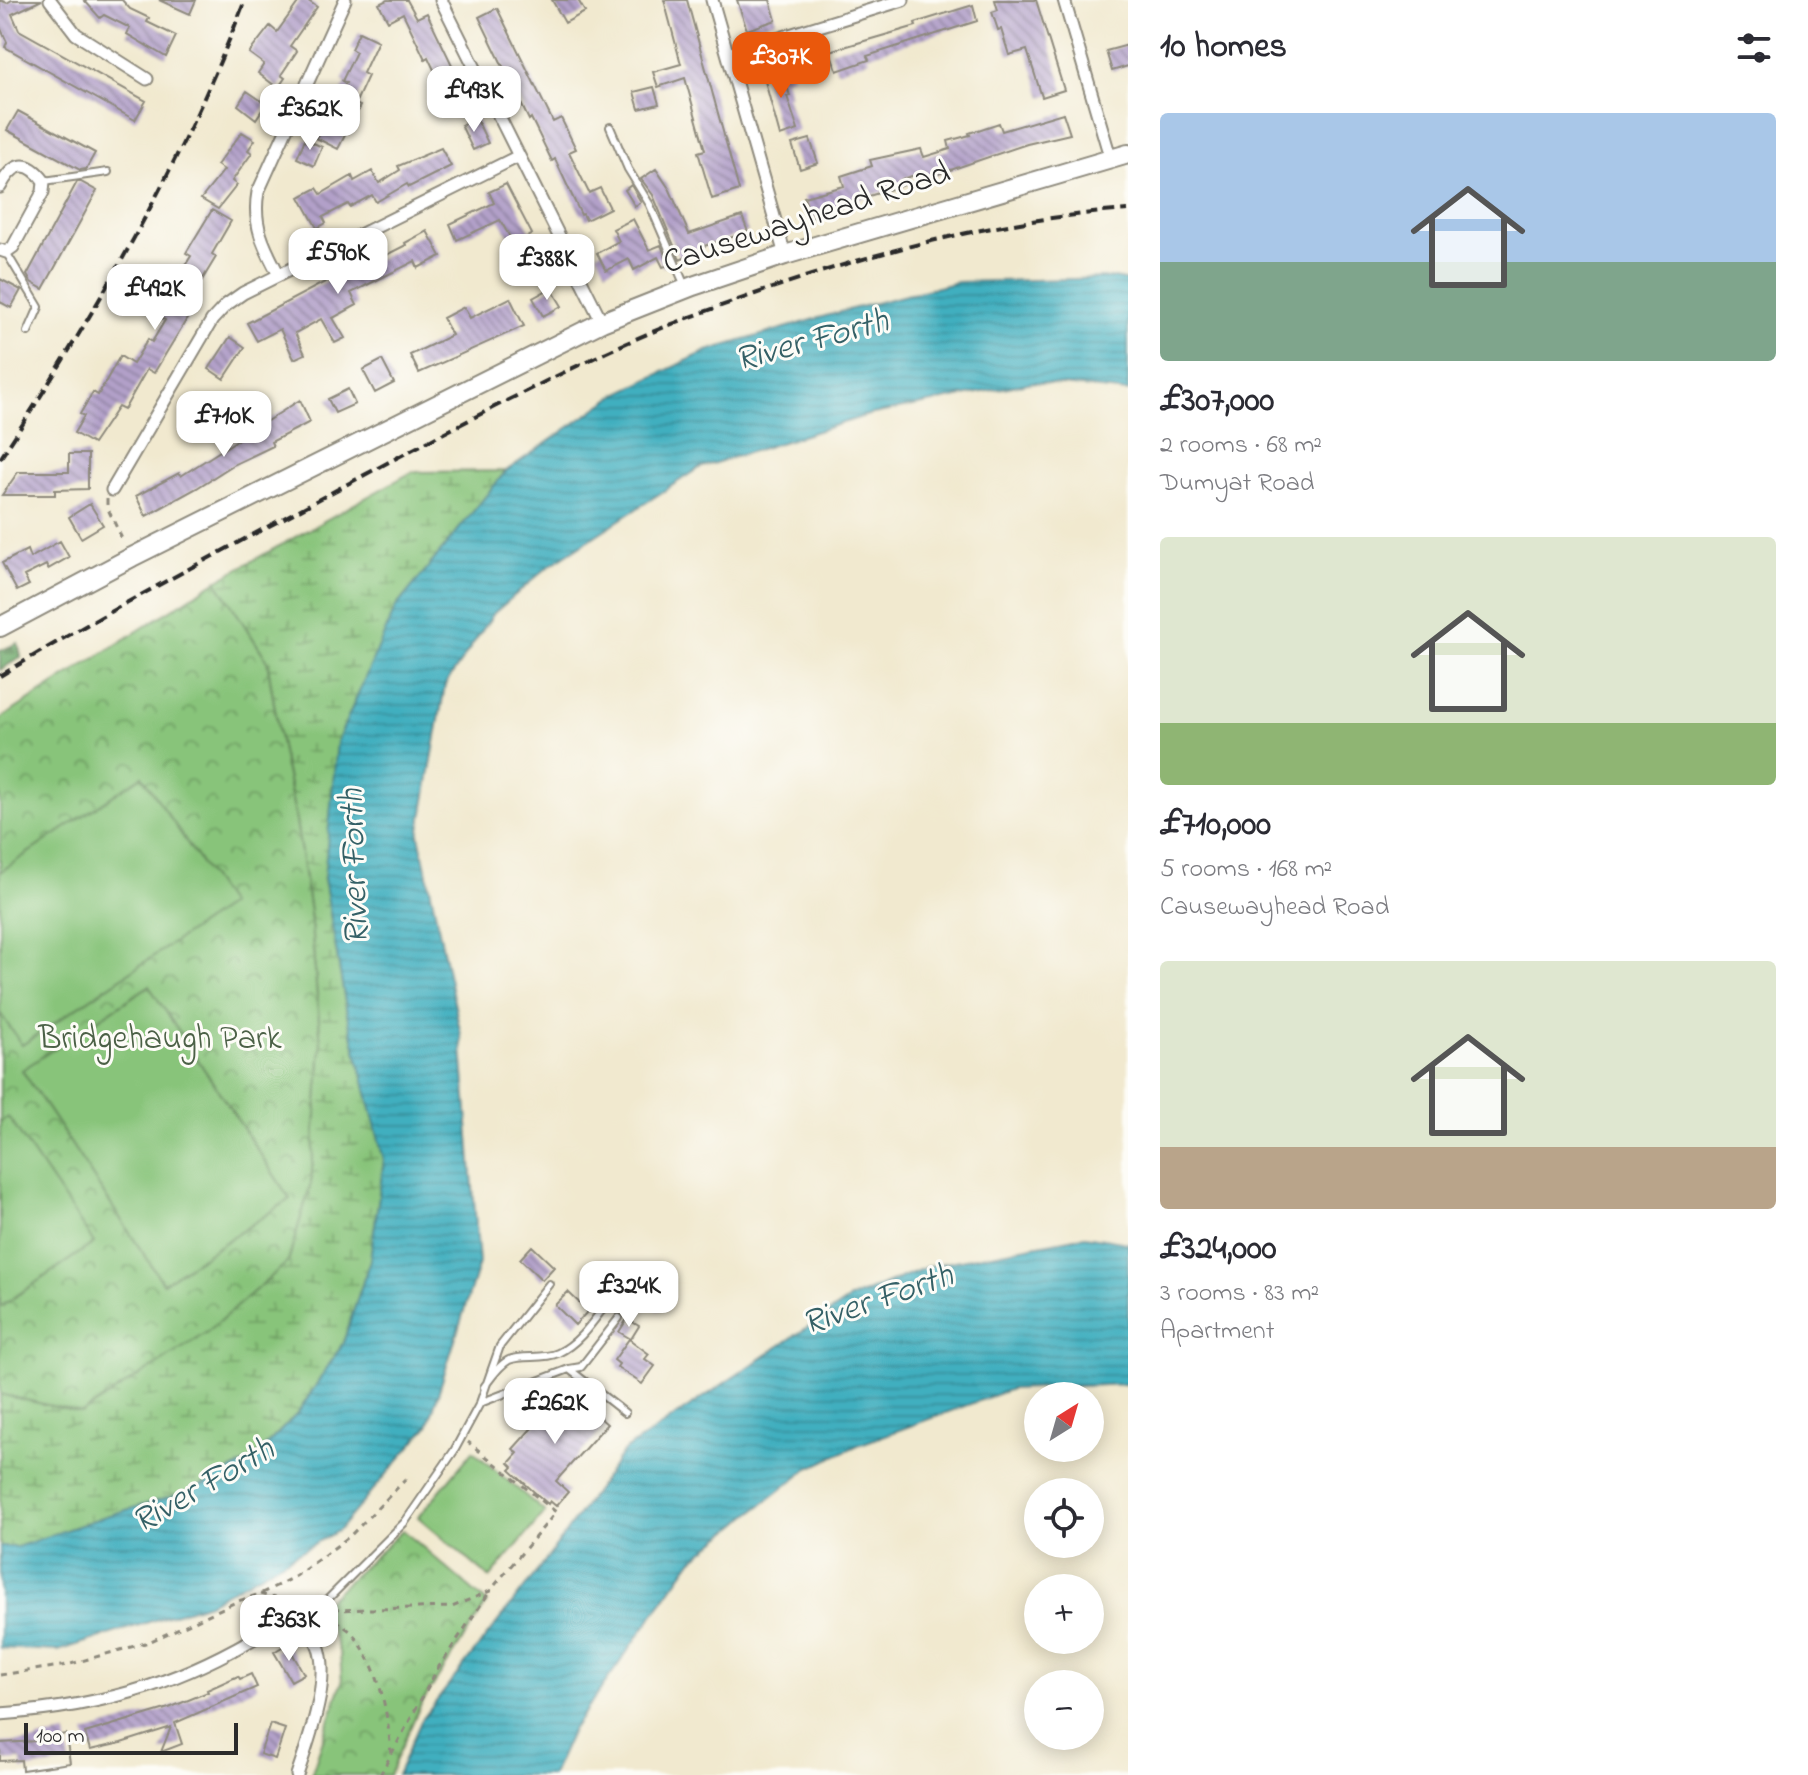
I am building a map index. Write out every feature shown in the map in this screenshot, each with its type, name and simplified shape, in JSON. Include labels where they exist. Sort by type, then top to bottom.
[{"type":"main road","name":"Causewayhead Road","points":[[0,627],[132,557],[602,322],[785,255],[1120,157]]},
{"type":"street","points":[[50,0],[76,34],[147,79]]},
{"type":"street","points":[[279,275],[257,228],[255,209],[258,192],[345,0]]},
{"type":"street","points":[[441,0],[602,322]]},
{"type":"street","points":[[712,0],[785,255]]},
{"type":"street","points":[[728,54],[887,2],[903,0]]},
{"type":"street","points":[[1064,0],[1120,157]]},
{"type":"street","points":[[112,490],[212,320],[226,305],[243,293],[519,156]]},
{"type":"street","points":[[0,187],[8,171],[16,166],[27,167],[44,181],[43,192],[13,247],[3,251]]},
{"type":"street","points":[[0,1714],[47,1711],[122,1696],[186,1674],[240,1648],[281,1622],[306,1629],[319,1651],[324,1681],[297,1775]]},
{"type":"lane","points":[[610,127],[628,169],[650,205],[686,289]]},
{"type":"lane","points":[[44,181],[108,172]]},
{"type":"lane","points":[[3,251],[39,307],[28,332]]},
{"type":"lane","points":[[300,1627],[405,1522],[462,1437],[480,1403],[500,1346],[549,1284]]},
{"type":"lane","points":[[484,1387],[511,1359],[560,1352],[583,1335],[602,1310]]},
{"type":"lane","points":[[480,1403],[581,1367],[619,1318]]},
{"type":"lane","points":[[569,1369],[625,1413]]},
{"type":"path","points":[[112,490],[107,497],[107,507],[132,557]]},
{"type":"path","points":[[380,1775],[438,1668],[490,1591],[556,1512],[462,1437]]},
{"type":"path","points":[[0,1675],[67,1665],[149,1642],[260,1594],[296,1576],[350,1536],[408,1477]]},
{"type":"path","points":[[316,1610],[452,1607],[490,1591]]},
{"type":"path","points":[[260,1594],[316,1610],[350,1631],[373,1666],[385,1704],[391,1755]]},
{"type":"green space","points":[[506,471],[396,607],[324,878],[347,1014],[384,1160],[370,1260],[343,1343],[298,1413],[251,1460],[188,1492],[17,1547],[0,1547],[0,1394],[82,1413],[311,1183],[321,1046],[310,912],[295,815],[267,660],[216,581],[412,472]]},
{"type":"green space","name":"Bridgehaugh Park","points":[[216,581],[267,660],[295,815],[310,912],[321,1046],[311,1183],[288,1262],[207,1332],[82,1413],[0,1394],[0,719]]},
{"type":"green space","points":[[18,643],[21,657],[0,670],[0,651]]},
{"type":"green space","points":[[142,776],[229,905],[22,1045],[0,1013],[0,872]]},
{"type":"green space","points":[[149,986],[290,1199],[163,1283],[22,1070]]},
{"type":"green space","points":[[8,1117],[94,1243],[0,1307],[0,1122]]},
{"type":"green space","points":[[473,1451],[545,1512],[490,1578],[418,1517]]},
{"type":"green space","points":[[403,1530],[487,1603],[420,1706],[389,1775],[311,1775],[342,1682],[340,1655],[322,1605]]},
{"type":"water","name":"River Forth","points":[[1114,278],[1128,281],[1128,392],[1033,382],[868,415],[699,468],[549,566],[494,613],[445,685],[419,835],[461,1035],[479,1263],[428,1426],[339,1530],[208,1603],[58,1651],[0,1648],[0,1547],[17,1547],[188,1492],[251,1461],[298,1413],[343,1343],[370,1260],[384,1160],[347,1014],[324,878],[337,742],[396,607],[506,471],[617,394],[707,351],[957,282]]},
{"type":"water","name":"River Forth","points":[[1085,1236],[1128,1243],[1128,1384],[1024,1382],[1024,1388],[1011,1389],[858,1445],[807,1469],[692,1560],[572,1730],[552,1775],[397,1775],[421,1721],[549,1556],[624,1451],[848,1300],[929,1266]]},
{"type":"building","points":[[0,0],[7,3],[12,0],[42,0],[12,14],[19,30],[146,101],[135,120],[5,47],[7,42],[0,27]]},
{"type":"building","points":[[84,0],[122,0],[130,9],[149,18],[147,22],[176,36],[166,57],[127,34],[130,28],[104,15],[100,18]]},
{"type":"building","points":[[159,0],[196,0],[190,14]]},
{"type":"building","points":[[300,0],[307,0],[317,7],[290,46],[297,51],[281,75],[285,78],[278,88],[258,73],[264,64],[249,53],[270,26],[277,32]]},
{"type":"building","points":[[387,0],[407,0],[417,18],[427,13],[466,94],[449,102],[403,13],[388,21],[379,4]]},
{"type":"building","points":[[552,0],[578,0],[585,12],[565,23]]},
{"type":"building","points":[[664,0],[687,0],[739,190],[712,199],[698,152],[705,150],[685,78],[658,87],[653,72],[681,64]]},
{"type":"building","points":[[737,0],[770,0],[776,20],[747,30]]},
{"type":"building","points":[[995,0],[1036,0],[1064,90],[1042,97],[1027,50],[1009,55],[992,12],[998,10]]},
{"type":"building","points":[[973,5],[977,21],[867,56],[869,60],[837,71],[830,51],[916,26],[915,23]]},
{"type":"building","points":[[497,8],[553,122],[561,118],[576,149],[569,152],[589,193],[600,188],[610,208],[586,220],[555,159],[552,161],[531,118],[529,120],[479,17]]},
{"type":"building","points":[[359,32],[378,41],[363,73],[368,76],[355,104],[360,106],[338,149],[316,138],[346,83],[342,81],[356,52],[351,49]]},
{"type":"building","points":[[1128,45],[1128,66],[1112,71],[1106,51]]},
{"type":"building","points":[[789,66],[792,77],[785,79],[790,96],[787,96],[798,130],[780,136],[763,74]]},
{"type":"building","points":[[654,87],[659,104],[639,109],[634,92]]},
{"type":"building","points":[[247,91],[266,104],[256,119],[238,105]]},
{"type":"building","points":[[18,111],[95,153],[86,169],[80,170],[7,130]]},
{"type":"building","points":[[1063,113],[1070,134],[1027,144],[927,178],[925,172],[902,179],[904,185],[840,205],[842,209],[811,218],[804,197],[844,186],[841,176],[872,166],[870,160],[921,149],[924,157],[950,149],[948,141],[999,123],[1002,131]]},
{"type":"building","points":[[476,118],[488,143],[473,150],[461,125]]},
{"type":"building","points":[[242,132],[255,140],[248,150],[252,153],[232,181],[237,185],[218,209],[201,199],[224,170],[217,165]]},
{"type":"building","points":[[305,139],[322,147],[314,166],[297,158]]},
{"type":"building","points":[[810,139],[818,163],[800,169],[792,144]]},
{"type":"building","points":[[441,148],[451,166],[409,187],[407,184],[376,202],[372,195],[350,207],[348,204],[323,217],[326,223],[317,228],[300,197],[317,188],[321,194],[352,176],[354,181],[372,171],[379,183],[400,170],[398,166]]},
{"type":"building","points":[[656,169],[670,190],[689,234],[742,216],[748,232],[701,247],[702,250],[680,260],[653,195],[641,179]]},
{"type":"building","points":[[77,182],[97,191],[43,289],[31,282],[27,275]]},
{"type":"building","points":[[506,184],[532,234],[514,244],[500,220],[457,240],[450,224],[494,203],[489,192]]},
{"type":"building","points":[[631,185],[641,202],[635,206],[625,190]]},
{"type":"building","points":[[212,210],[231,221],[212,254],[216,257],[190,300],[196,304],[154,373],[147,369],[124,410],[118,407],[93,444],[74,433],[84,416],[80,414],[93,392],[98,395],[120,356],[133,364],[148,339],[152,342],[165,320],[158,316],[174,291],[161,283],[168,271],[178,277],[191,256],[186,253]]},
{"type":"building","points":[[633,219],[649,250],[661,245],[669,265],[663,267],[658,257],[634,270],[629,259],[606,271],[597,253],[619,241],[613,229]]},
{"type":"building","points":[[427,231],[441,256],[418,268],[415,261],[351,293],[357,305],[333,318],[345,338],[335,343],[321,319],[295,333],[305,354],[294,359],[280,329],[257,341],[247,323],[325,282],[342,274],[343,277],[406,245]]},
{"type":"building","points":[[0,279],[21,290],[11,308],[0,302]]},
{"type":"building","points":[[551,288],[562,306],[543,316],[533,298]]},
{"type":"building","points":[[510,298],[524,326],[419,373],[410,355],[452,335],[443,318],[464,307],[470,318]]},
{"type":"building","points":[[230,337],[245,347],[224,379],[209,369]]},
{"type":"building","points":[[382,360],[394,383],[375,393],[363,370]]},
{"type":"building","points":[[348,389],[355,404],[335,413],[328,399]]},
{"type":"building","points":[[300,400],[310,422],[271,442],[273,446],[233,465],[146,516],[136,496],[179,473],[181,476]]},
{"type":"building","points":[[69,454],[88,454],[88,489],[55,490],[55,495],[2,495],[18,472],[69,472]]},
{"type":"building","points":[[90,504],[103,525],[81,538],[69,517]]},
{"type":"building","points":[[60,541],[69,557],[48,569],[46,565],[24,576],[29,585],[17,591],[2,563],[27,550],[30,558]]},
{"type":"building","points":[[532,1246],[554,1267],[542,1280],[520,1259]]},
{"type":"building","points":[[650,1287],[666,1303],[658,1311],[642,1295]]},
{"type":"building","points":[[609,1289],[620,1297],[614,1306],[603,1298]]},
{"type":"building","points":[[568,1292],[588,1311],[575,1325],[555,1305]]},
{"type":"building","points":[[627,1319],[639,1326],[631,1339],[619,1332]]},
{"type":"building","points":[[629,1339],[649,1354],[645,1359],[655,1366],[642,1384],[617,1367],[619,1364],[614,1360]]},
{"type":"building","points":[[567,1389],[607,1424],[556,1481],[568,1492],[556,1506],[550,1501],[548,1504],[510,1470],[513,1467],[509,1463],[518,1453],[513,1449]]},
{"type":"building","points":[[287,1644],[304,1674],[291,1681],[274,1652]]},
{"type":"building","points":[[251,1674],[257,1687],[175,1723],[182,1744],[161,1752],[171,1727],[90,1750],[85,1733],[169,1708],[238,1676],[240,1679]]},
{"type":"building","points":[[270,1724],[285,1729],[275,1759],[260,1754]]},
{"type":"building","points":[[66,1734],[70,1763],[22,1770],[21,1760],[0,1761],[0,1743],[38,1741]]},
{"type":"railway","points":[[0,459],[70,349],[135,236],[194,120],[245,0]]},
{"type":"railway","points":[[0,676],[121,606],[396,458],[646,334],[801,278],[892,251],[986,229],[1080,214],[1128,210]]}]
